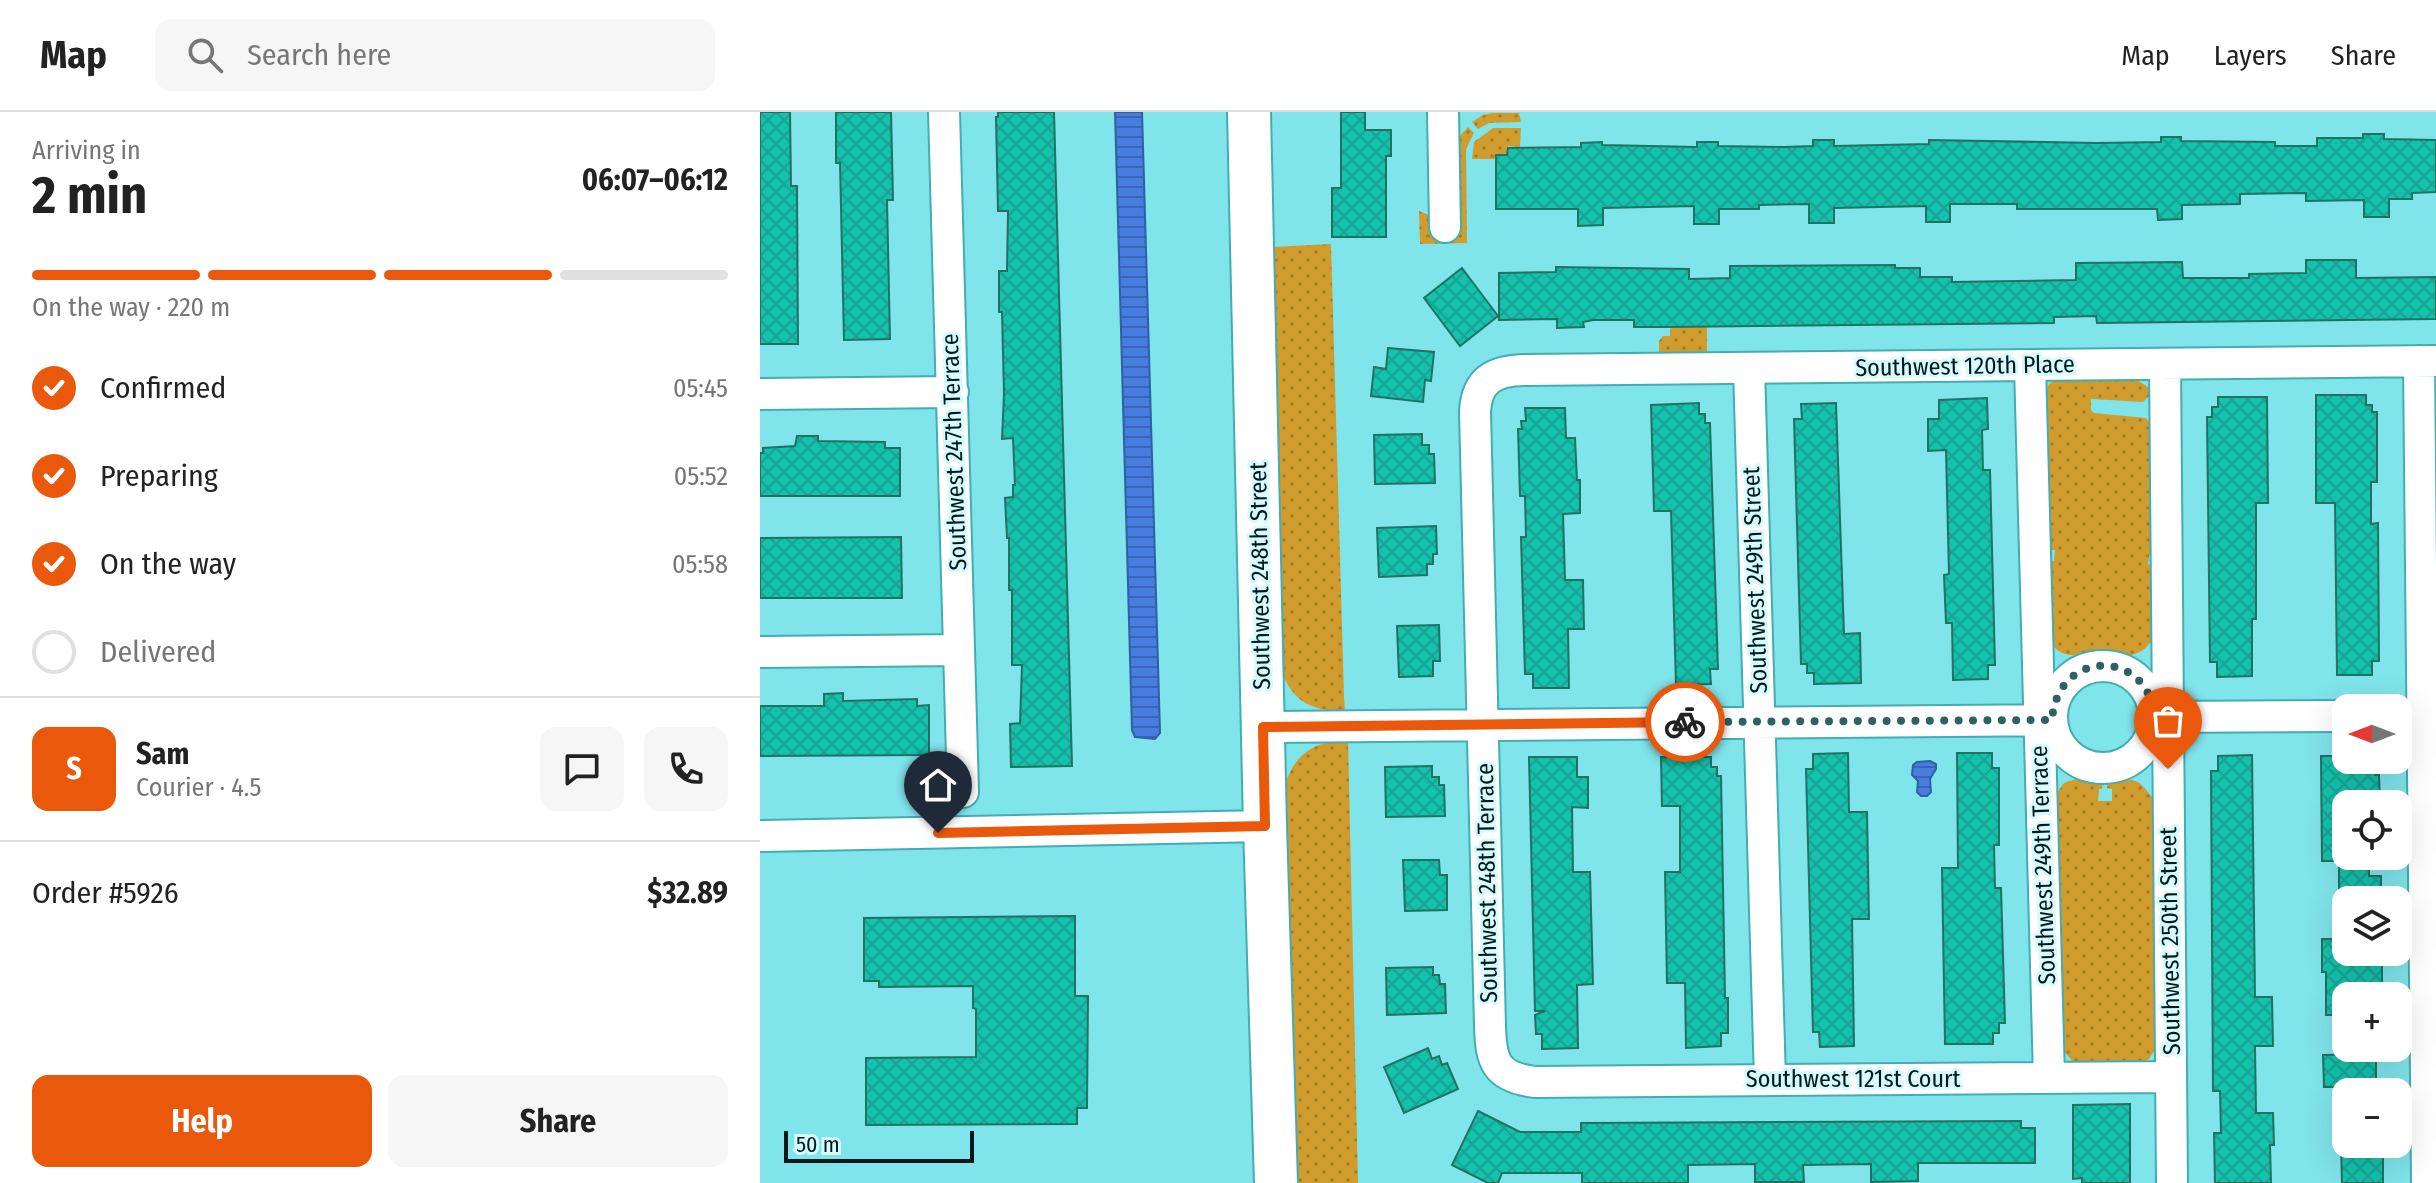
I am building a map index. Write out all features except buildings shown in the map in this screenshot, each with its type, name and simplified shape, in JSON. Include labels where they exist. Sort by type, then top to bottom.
[{"type":"street","name":"Southwest 247th Terrace","points":[[944,112],[963,792]]},
{"type":"street","name":"Southwest 248th Street","points":[[1249,112],[1276,1183]]},
{"type":"street","points":[[1443,112],[1445,227]]},
{"type":"street","points":[[2427,361],[2419,715],[2427,1183]]},
{"type":"street","name":"Southwest 120th Place","points":[[1494,376],[1505,371],[1523,370],[2427,361]]},
{"type":"street","name":"Southwest 250th Street","points":[[2165,364],[2161,716],[2172,1183]]},
{"type":"street","name":"Southwest 249th Terrace","points":[[2030,365],[2046,720],[2049,1078]]},
{"type":"street","name":"Southwest 249th Street","points":[[1749,368],[1770,1080]]},
{"type":"street","name":"Southwest 248th Terrace","points":[[1494,376],[1479,390],[1475,411],[1491,1054],[1507,1074],[1535,1082]]},
{"type":"street","points":[[760,394],[953,392]]},
{"type":"street","points":[[760,652],[959,650]]},
{"type":"street","points":[[2046,720],[2067,680],[2086,668],[2107,665],[2118,667],[2137,678],[2161,716]]},
{"type":"street","points":[[2161,716],[2332,716]]},
{"type":"street","points":[[2046,720],[2069,755],[2086,765],[2106,768],[2134,758],[2145,746],[2161,716]]},
{"type":"street","points":[[1263,727],[2046,720]]},
{"type":"street","points":[[760,836],[1265,826]]},
{"type":"street","name":"Southwest 121st Court","points":[[1535,1082],[2171,1077]]},
{"type":"shaded area","points":[[1492,113],[1519,113],[1521,122],[1489,123],[1478,129],[1472,122]]},
{"type":"shaded area","points":[[1468,127],[1474,133],[1466,149],[1467,243],[1420,244],[1419,211],[1429,215],[1430,233],[1457,232],[1457,145]]},
{"type":"shaded area","points":[[1493,128],[1521,128],[1520,147],[1508,146],[1507,155],[1497,155],[1496,159],[1472,159],[1474,142]]},
{"type":"shaded area","points":[[1331,244],[1345,711],[1320,709],[1302,700],[1288,685],[1279,662],[1272,247]]},
{"type":"shaded area","points":[[1673,326],[1707,327],[1707,357],[1659,358],[1659,341],[1663,336],[1670,336]]},
{"type":"shaded area","points":[[2132,377],[2148,387],[2150,395],[2143,402],[2091,399],[2091,410],[2094,413],[2146,418],[2153,427],[2155,554],[2149,555],[2148,564],[2155,566],[2154,637],[2144,649],[2131,655],[2065,654],[2053,645],[2046,622],[2046,561],[2054,561],[2055,550],[2045,550],[2044,394],[2049,384],[2057,378]]},
{"type":"shaded area","points":[[1348,739],[1358,1183],[1291,1183],[1284,788],[1293,766],[1307,752],[1325,743]]},
{"type":"shaded area","points":[[2081,777],[2103,781],[2098,801],[2112,801],[2112,789],[2107,788],[2107,781],[2130,780],[2144,787],[2155,802],[2158,1045],[2149,1059],[2142,1063],[2075,1064],[2062,1049],[2054,797],[2064,783]]},
{"type":"water","points":[[1115,112],[1142,112],[1160,733],[1155,739],[1135,737],[1132,730]]},
{"type":"water","points":[[1930,761],[1936,764],[1930,779],[1931,792],[1921,796],[1917,792],[1918,781],[1912,775],[1913,765]]},
{"type":"way so far","points":[[1685,722],[2052,720],[2055,698],[2067,680],[2086,668],[2107,665],[2118,667],[2137,678],[2150,695],[2155,717],[2168,716],[2168,769]]},
{"type":"route","points":[[938,833],[1265,826],[1263,727],[1685,722]]}]
